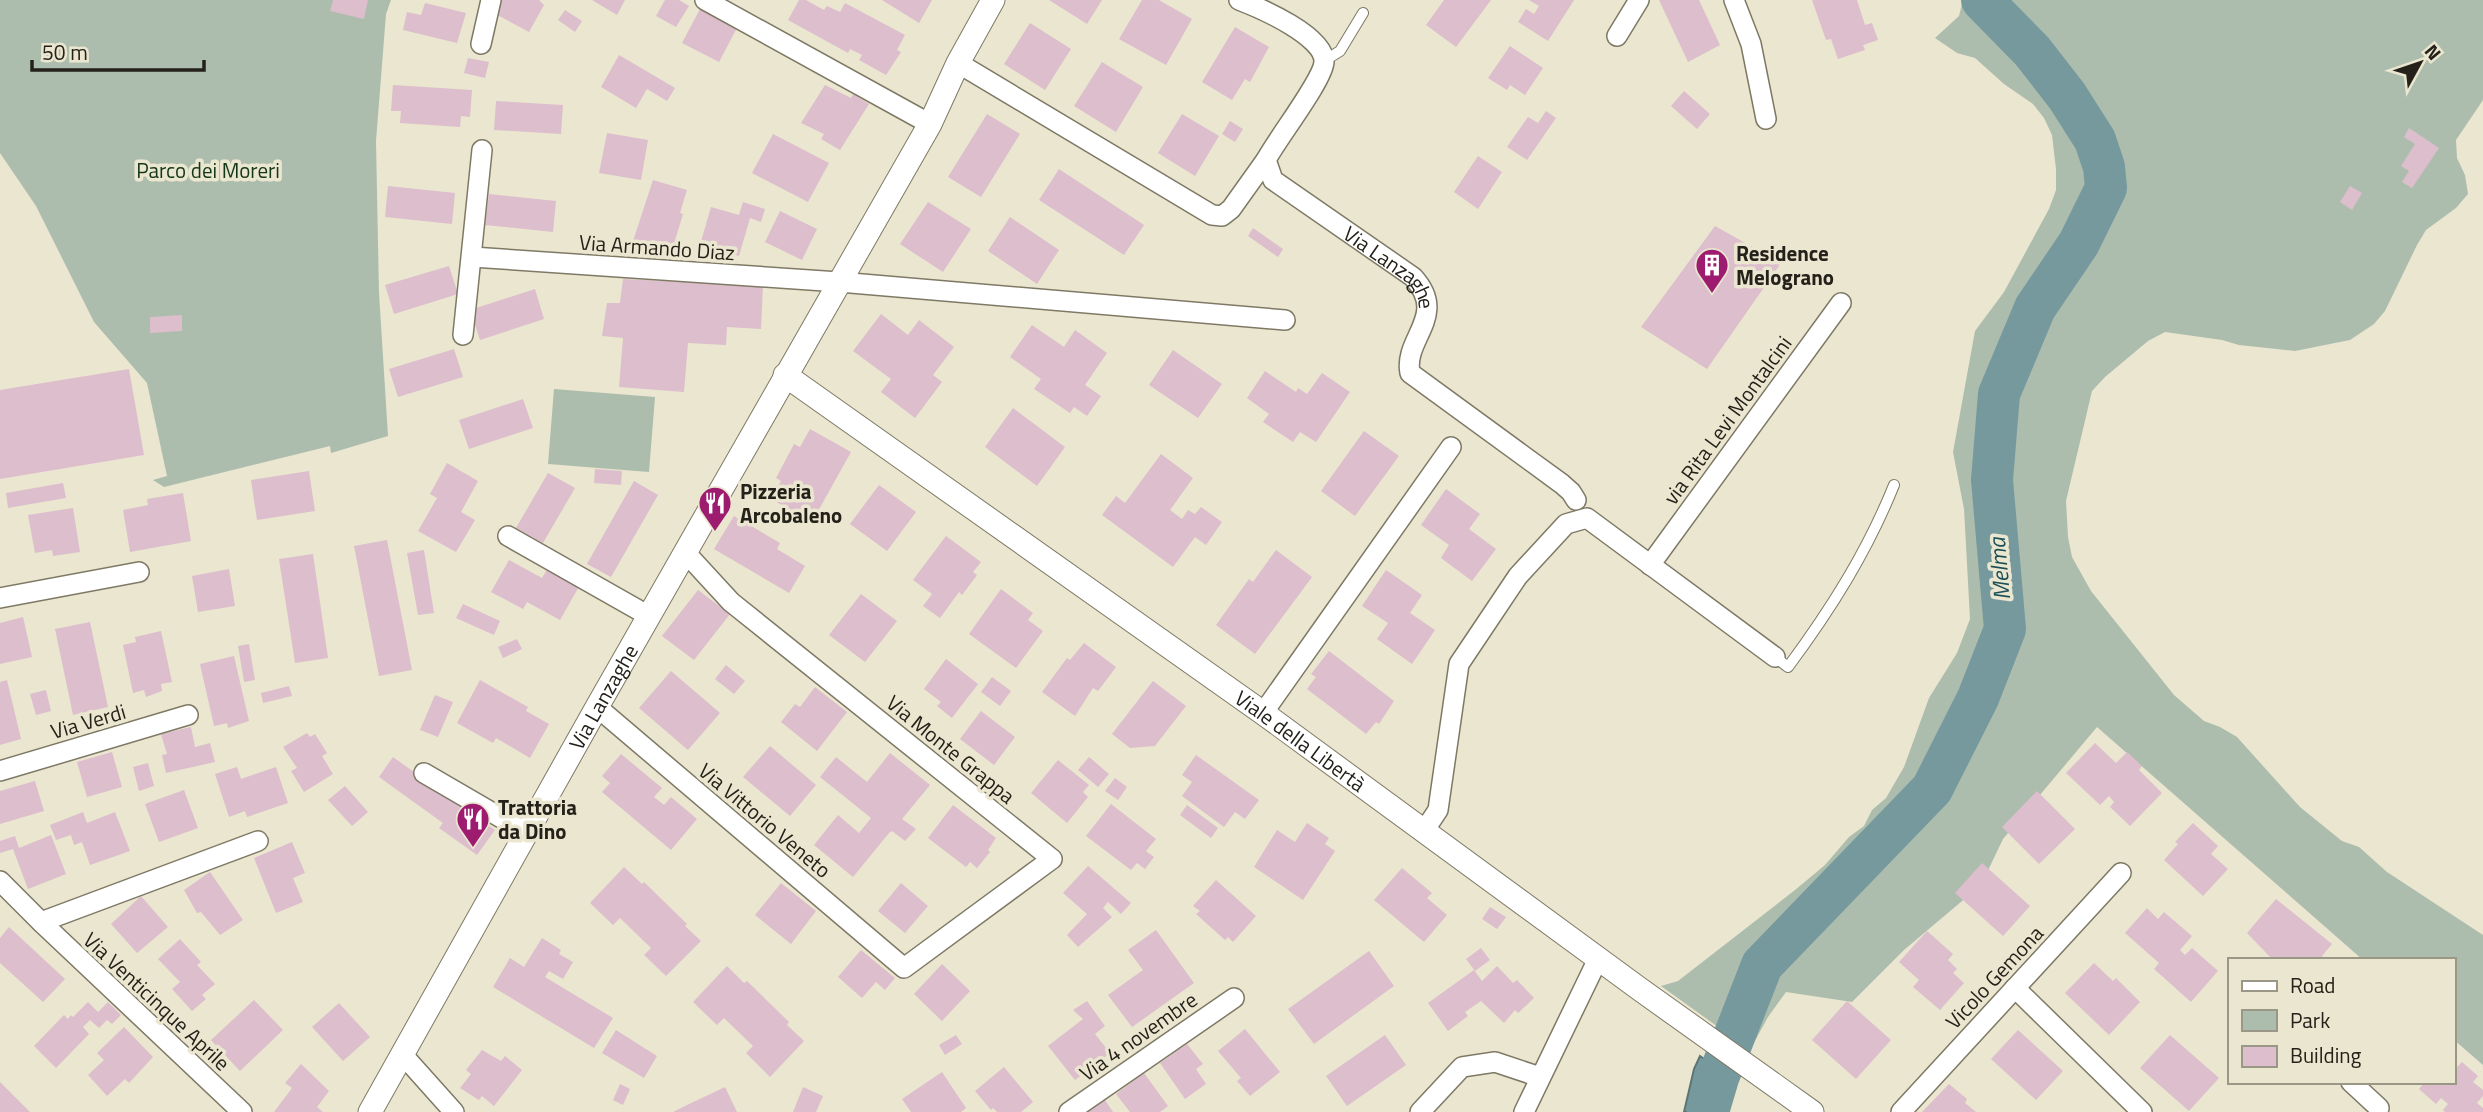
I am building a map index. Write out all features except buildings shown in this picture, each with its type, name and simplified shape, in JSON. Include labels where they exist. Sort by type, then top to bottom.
[{"type":"street","points":[[481,44],[491,0]]},
{"type":"street","points":[[705,0],[930,124]]},
{"type":"street","name":"Via Lanzaghe","points":[[370,1112],[785,375],[930,124],[958,63],[993,0]]},
{"type":"street","points":[[958,63],[1212,215],[1222,216],[1231,209],[1266,160],[1321,75],[1324,61],[1319,49],[1308,38],[1270,12],[1239,0]]},
{"type":"street","points":[[1617,36],[1639,0]]},
{"type":"street","points":[[1734,0],[1751,44],[1766,119]]},
{"type":"street","points":[[463,335],[482,150]]},
{"type":"street","name":"Via Lanzaghe","points":[[1266,160],[1273,180],[1413,277],[1419,284],[1424,294],[1427,316],[1425,326],[1409,358],[1410,373],[1562,484],[1576,500]]},
{"type":"street","name":"Via Armando Diaz","points":[[472,257],[839,282]]},
{"type":"street","points":[[839,282],[1285,320]]},
{"type":"street","name":"via Rita Levi Montalcini","points":[[1650,565],[1841,303]]},
{"type":"street","name":"Viale della Libertà","points":[[785,375],[1263,713],[1812,1112]]},
{"type":"street","points":[[1263,713],[1451,447]]},
{"type":"street","points":[[1424,831],[1437,810],[1459,664],[1518,576],[1566,524],[1587,518],[1775,657]]},
{"type":"street","points":[[508,536],[649,616]]},
{"type":"street","name":"Via Monte Grappa","points":[[685,552],[731,602],[1052,859],[904,968]]},
{"type":"street","points":[[0,598],[139,572]]},
{"type":"street","name":"Via Vittorio Veneto","points":[[597,707],[904,968]]},
{"type":"street","name":"Via Verdi","points":[[0,771],[188,715]]},
{"type":"street","points":[[424,772],[527,833]]},
{"type":"street","name":"Via Venticinque Aprile","points":[[41,922],[258,841]]},
{"type":"street","name":"Vicolo Gemona","points":[[1901,1112],[2121,873]]},
{"type":"street","name":"Via Venticinque Aprile","points":[[0,881],[242,1112]]},
{"type":"street","points":[[1524,1112],[1598,959]]},
{"type":"street","points":[[2014,988],[2142,1112]]},
{"type":"street","name":"Via 4 novembre","points":[[1069,1112],[1234,998]]},
{"type":"street","points":[[402,1055],[454,1112]]},
{"type":"street","points":[[1420,1112],[1462,1067],[1495,1062],[1540,1077]]},
{"type":"street","points":[[2354,1084],[2381,1105]]},
{"type":"lane","points":[[1324,61],[1340,51],[1363,13]]},
{"type":"lane","points":[[1775,657],[1788,667],[1828,613],[1878,525],[1894,485]]},
{"type":"green space","name":"Parco dei Moreri","points":[[0,0],[391,0],[386,14],[376,141],[379,293],[388,436],[331,453],[330,446],[164,487],[153,480],[167,476],[147,383],[94,322],[36,206],[0,153]]},
{"type":"green space","points":[[1963,0],[2483,0],[2483,100],[2456,140],[2457,158],[2465,175],[2468,194],[2456,208],[2426,230],[2385,311],[2374,324],[2350,340],[2295,351],[2239,345],[2165,332],[2148,341],[2092,391],[2066,501],[2072,557],[2091,591],[2174,695],[2204,721],[2237,737],[2300,807],[2342,841],[2359,847],[2387,872],[2483,935],[2483,1065],[2455,1041],[2455,958],[2361,958],[2097,727],[2003,839],[1981,885],[1904,950],[1852,1002],[1786,992],[1768,1017],[1750,1050],[1661,986],[1678,981],[1795,890],[1825,865],[1849,837],[1864,826],[1872,810],[1886,798],[1904,767],[1929,698],[1957,653],[1970,619],[1964,509],[1953,452],[1975,331],[2004,292],[2049,209],[2056,190],[2056,169],[2052,135],[2033,104],[2004,84],[1975,58],[1957,53],[1935,38],[1959,16]]},
{"type":"green space","points":[[554,389],[655,397],[649,472],[548,464]]},
{"type":"water","points":[[1700,1056],[1736,1082],[1726,1112],[1684,1112],[1694,1069]]},
{"type":"waterway","name":"Melma","points":[[1708,1112],[1718,1078],[1762,965],[1932,789],[1978,698],[2005,629],[1992,480],[1999,394],[2035,308],[2079,243],[2106,188],[2104,167],[2095,140],[2067,96],[2032,51],[1982,0]]},
{"type":"place","name":"Residence Melograno","points":[[1712,295]]},
{"type":"place","name":"Pizzeria Arcobaleno","points":[[715,533]]},
{"type":"place","name":"Trattoria da Dino","points":[[473,849]]}]
